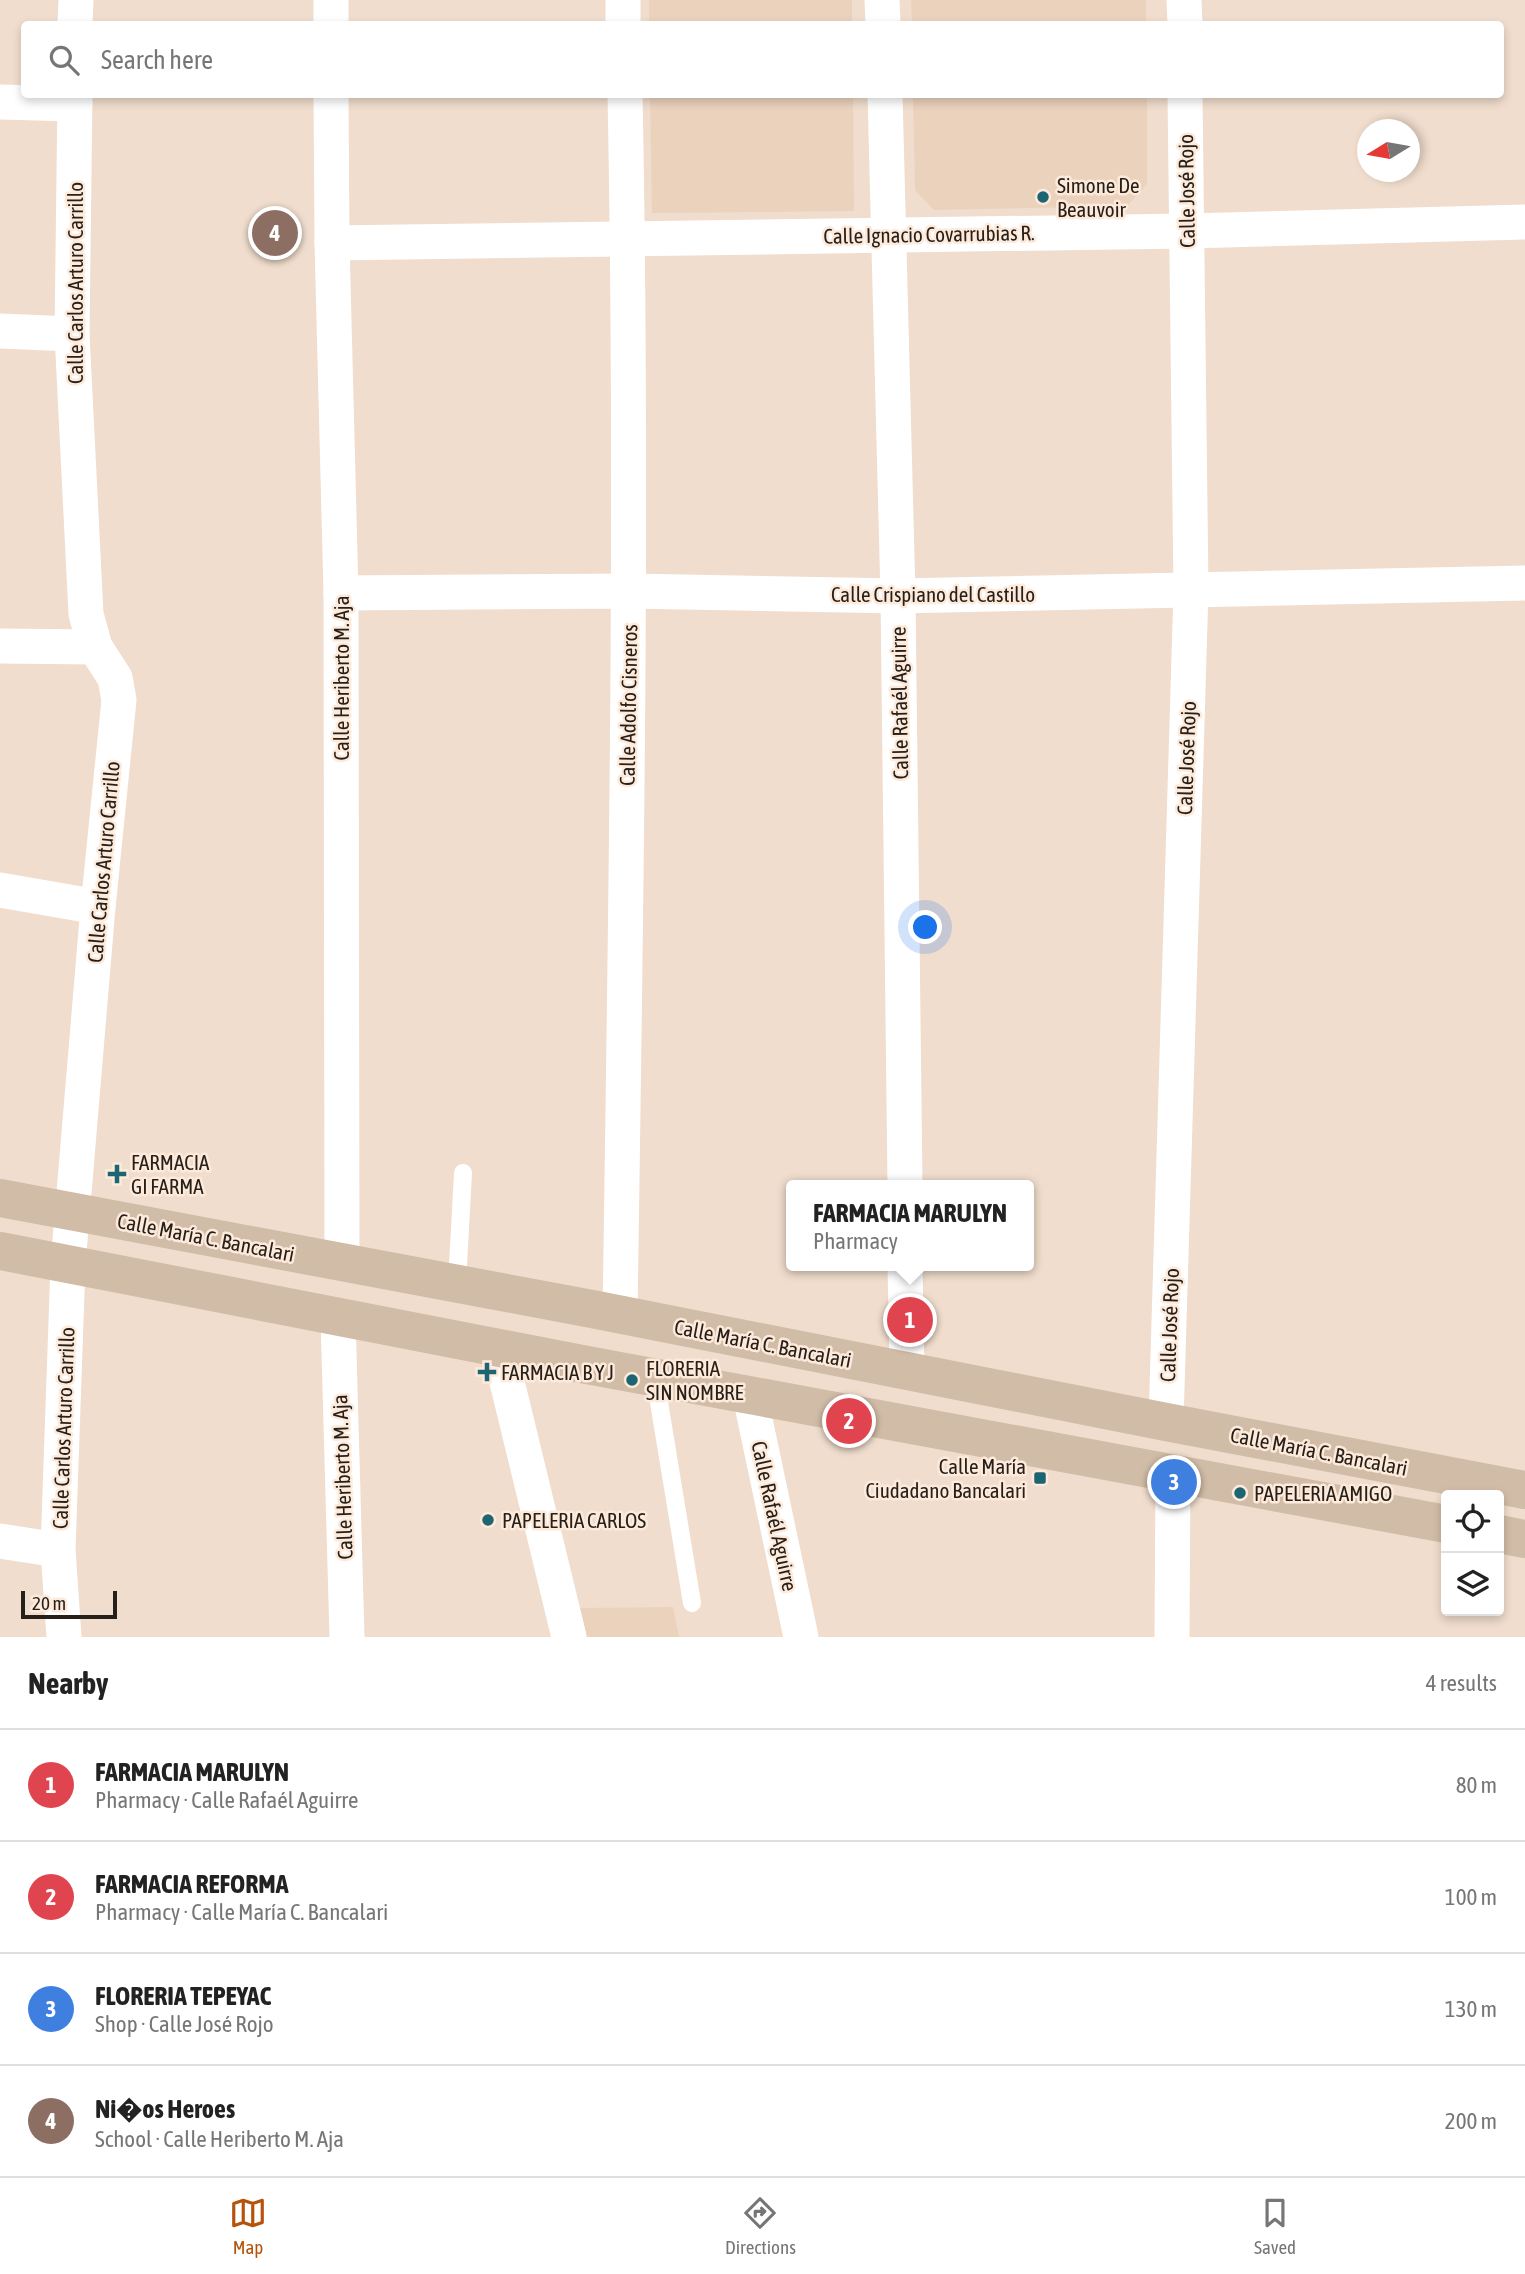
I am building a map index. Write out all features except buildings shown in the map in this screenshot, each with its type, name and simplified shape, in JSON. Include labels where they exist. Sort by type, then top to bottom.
[{"type":"street","points":[[75,21],[76,0]]},
{"type":"street","points":[[331,0],[331,21]]},
{"type":"street","points":[[623,0],[623,21]]},
{"type":"street","points":[[883,0],[883,21]]},
{"type":"street","points":[[1185,0],[1185,21]]},
{"type":"street","name":"Calle Heriberto M. Aja","points":[[331,98],[341,593],[342,1262]]},
{"type":"street","name":"Calle Adolfo Cisneros","points":[[620,1315],[629,591],[625,98]]},
{"type":"street","name":"Calle Rafaél Aguirre","points":[[885,98],[898,596],[905,1180]]},
{"type":"street","name":"Calle José Rojo","points":[[1166,1422],[1191,590],[1185,98]]},
{"type":"street","points":[[0,102],[75,99]]},
{"type":"street","name":"Calle Carlos Arturo Carrillo","points":[[64,1637],[58,1550],[68,1264],[118,700],[115,678],[95,647],[86,614],[72,334],[75,99]]},
{"type":"street","name":"Calle Ignacio Covarrubias R.","points":[[332,243],[1186,231],[1525,222]]},
{"type":"street","points":[[0,331],[72,334]]},
{"type":"street","name":"Calle Crispiano del Castillo","points":[[341,593],[629,591],[898,596],[1525,583]]},
{"type":"street","points":[[0,646],[95,647]]},
{"type":"street","points":[[0,890],[98,907]]},
{"type":"street","name":"Calle María C. Bancalari","points":[[0,1198],[1525,1490]]},
{"type":"street","points":[[0,1251],[499,1349],[1441,1523]]},
{"type":"street","points":[[905,1271],[907,1371]]},
{"type":"street","name":"Calle Heriberto M. Aja","points":[[338,1317],[347,1637]]},
{"type":"street","points":[[499,1349],[569,1637]]},
{"type":"street","name":"Calle Rafaél Aguirre","points":[[750,1396],[801,1637]]},
{"type":"street","points":[[1172,1637],[1173,1474]]},
{"type":"street","points":[[1504,1535],[1525,1539]]},
{"type":"street","points":[[0,1541],[58,1550]]},
{"type":"lane","points":[[457,1284],[463,1173]]},
{"type":"lane","points":[[655,1378],[692,1603]]},
{"type":"shaded area","points":[[649,0],[852,0],[852,21],[649,21]]},
{"type":"shaded area","points":[[911,0],[1146,0],[1146,21],[912,21]]},
{"type":"shaded area","points":[[650,98],[853,98],[854,211],[652,213]]},
{"type":"shaded area","points":[[913,98],[1147,98],[1147,184],[1127,206],[934,210],[915,190]]},
{"type":"shaded area","points":[[673,1607],[679,1637],[587,1637],[580,1608]]},
{"type":"place","name":"Simone De Beauvoir","points":[[1043,197]]},
{"type":"place","name":"Ni�os Heroes","points":[[275,233]]},
{"type":"place","name":"FARMACIA GI FARMA","points":[[117,1174]]},
{"type":"place","name":"FARMACIA MARULYN","points":[[910,1320]]},
{"type":"place","name":"FARMACIA B Y J","points":[[487,1372]]},
{"type":"place","name":"FLORERIA SIN NOMBRE","points":[[632,1380]]},
{"type":"place","name":"FARMACIA REFORMA","points":[[849,1421]]},
{"type":"place","name":"Calle María Ciudadano Bancalari","points":[[1040,1478]]},
{"type":"place","name":"FLORERIA TEPEYAC","points":[[1174,1482]]},
{"type":"place","name":"PAPELERIA AMIGO","points":[[1240,1493]]},
{"type":"place","name":"PAPELERIA CARLOS","points":[[488,1520]]}]
